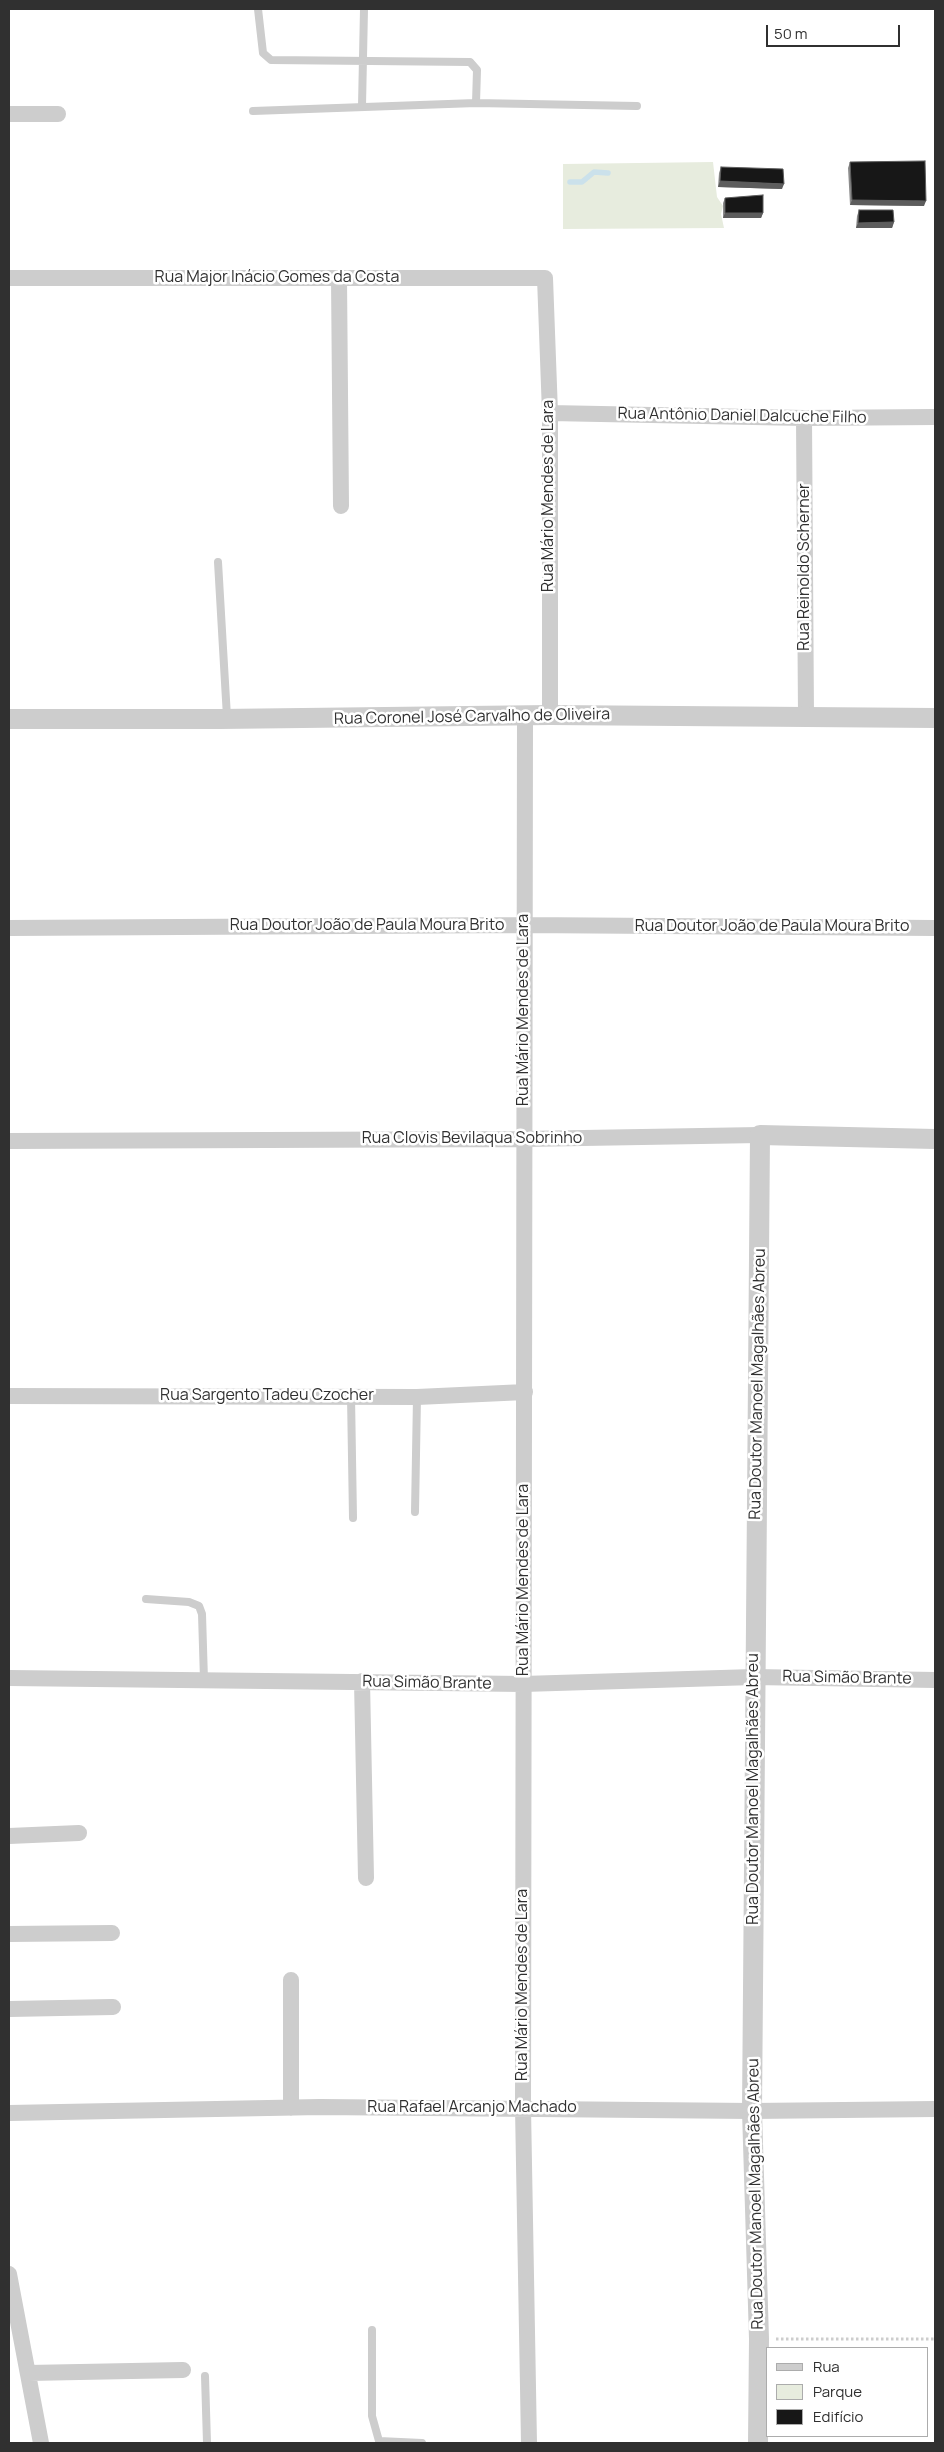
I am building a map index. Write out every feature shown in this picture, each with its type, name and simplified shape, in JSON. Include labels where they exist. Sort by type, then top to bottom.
[{"type":"street","points":[[9,114],[58,114]]},
{"type":"street","name":"Rua Major Inácio Gomes da Costa","points":[[9,278],[545,278]]},
{"type":"street","points":[[339,278],[341,506]]},
{"type":"street","name":"Rua Mário Mendes de Lara","points":[[545,278],[550,413],[550,715]]},
{"type":"street","name":"Rua Antônio Daniel Dalcuche Filho","points":[[550,413],[804,418],[935,417]]},
{"type":"street","name":"Rua Reinoldo Scherner","points":[[804,418],[806,716]]},
{"type":"street","name":"Rua Coronel José Carvalho de Oliveira","points":[[9,719],[227,719],[550,715],[935,718]]},
{"type":"street","name":"Rua Mário Mendes de Lara","points":[[525,716],[523,926],[525,1392],[523,2108],[529,2443]]},
{"type":"street","name":"Rua Doutor João de Paula Moura Brito","points":[[9,928],[523,926],[935,928]]},
{"type":"street","name":"Rua Clovis Bevilaqua Sobrinho","points":[[9,1141],[524,1139],[760,1135],[935,1139]]},
{"type":"street","name":"Rua Doutor Manoel Magalhães Abreu","points":[[758,2443],[759,2339],[752,2110],[754,1677],[760,1135]]},
{"type":"street","name":"Rua Sargento Tadeu Czocher","points":[[9,1396],[417,1396],[525,1392]]},
{"type":"street","name":"Rua Simão Brante","points":[[9,1678],[523,1684],[754,1677],[935,1680]]},
{"type":"street","points":[[362,1681],[366,1878]]},
{"type":"street","points":[[9,1836],[79,1833]]},
{"type":"street","points":[[9,1934],[112,1933]]},
{"type":"street","points":[[291,1980],[291,2108]]},
{"type":"street","points":[[9,2009],[113,2007]]},
{"type":"street","name":"Rua Rafael Arcanjo Machado","points":[[9,2113],[291,2108],[935,2109]]},
{"type":"street","points":[[9,2274],[41,2443]]},
{"type":"street","points":[[28,2372],[183,2370]]},
{"type":"lane","points":[[258,9],[263,53],[271,60],[470,62],[477,70],[476,103]]},
{"type":"lane","points":[[362,106],[364,9]]},
{"type":"lane","points":[[253,111],[476,103],[638,106]]},
{"type":"lane","points":[[218,562],[227,719]]},
{"type":"lane","points":[[351,1396],[353,1518]]},
{"type":"lane","points":[[415,1512],[417,1396]]},
{"type":"lane","points":[[146,1599],[189,1602],[199,1606],[202,1614],[204,1680]]},
{"type":"lane","points":[[372,2330],[372,2416],[378,2442],[422,2443]]},
{"type":"lane","points":[[205,2376],[207,2443]]},
{"type":"path","points":[[759,2339],[935,2339]]},
{"type":"green space","points":[[713,162],[717,197],[723,206],[721,214],[724,228],[563,229],[563,164]]},
{"type":"building","points":[[925,161],[926,201],[852,200],[850,162]]},
{"type":"building","points":[[721,167],[783,169],[784,184],[720,181]]},
{"type":"building","points":[[763,195],[763,213],[725,213],[725,198]]},
{"type":"building","points":[[859,210],[893,210],[894,222],[858,223]]},
{"type":"waterway","points":[[570,182],[582,182],[594,172],[608,173]]}]
